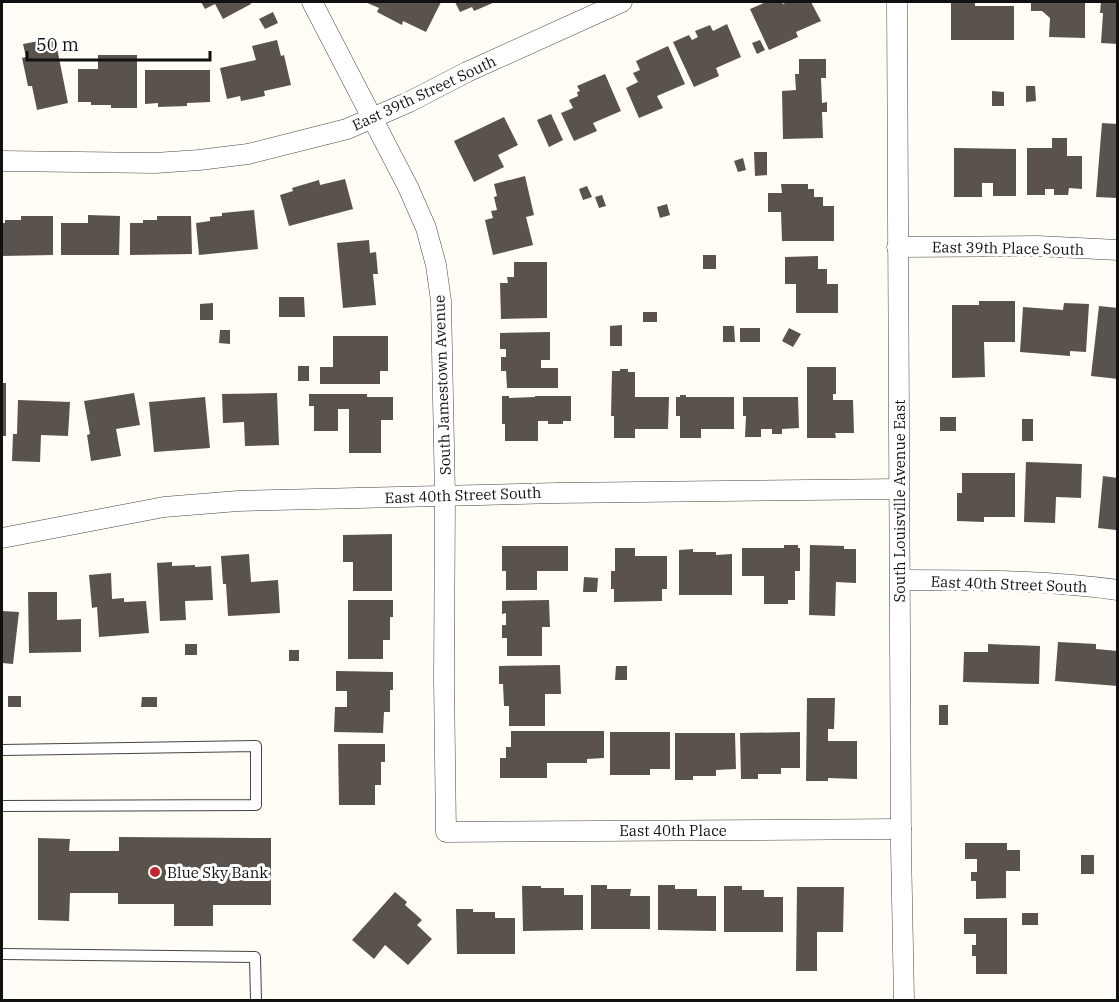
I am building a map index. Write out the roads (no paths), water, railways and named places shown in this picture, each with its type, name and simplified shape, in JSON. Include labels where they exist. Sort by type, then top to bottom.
[{"type":"street","name":"South Jamestown Avenue","points":[[312,2],[408,187],[426,228],[436,266],[441,312],[445,496],[446,832]]},
{"type":"street","name":"East 39th Street South","points":[[2,161],[155,164],[199,160],[248,154],[347,129],[622,2]]},
{"type":"street","name":"South Louisville Avenue East","points":[[897,2],[904,1000]]},
{"type":"street","name":"East 39th Place South","points":[[897,247],[1037,246],[1118,250]]},
{"type":"street","name":"East 40th Street South","points":[[2,538],[164,507],[238,501],[557,493],[899,489]]},
{"type":"street","points":[[2,521],[29,533]]},
{"type":"street","name":"East 40th Street South","points":[[900,580],[992,580],[1118,590]]},
{"type":"street","name":"East 40th Place","points":[[446,832],[902,829]]},
{"type":"lane","points":[[2,750],[256,746],[256,805],[2,806]]},
{"type":"lane","points":[[2,954],[255,957],[256,1000]]},
{"type":"place","name":"Blue Sky Bank","points":[[155,872]]}]
